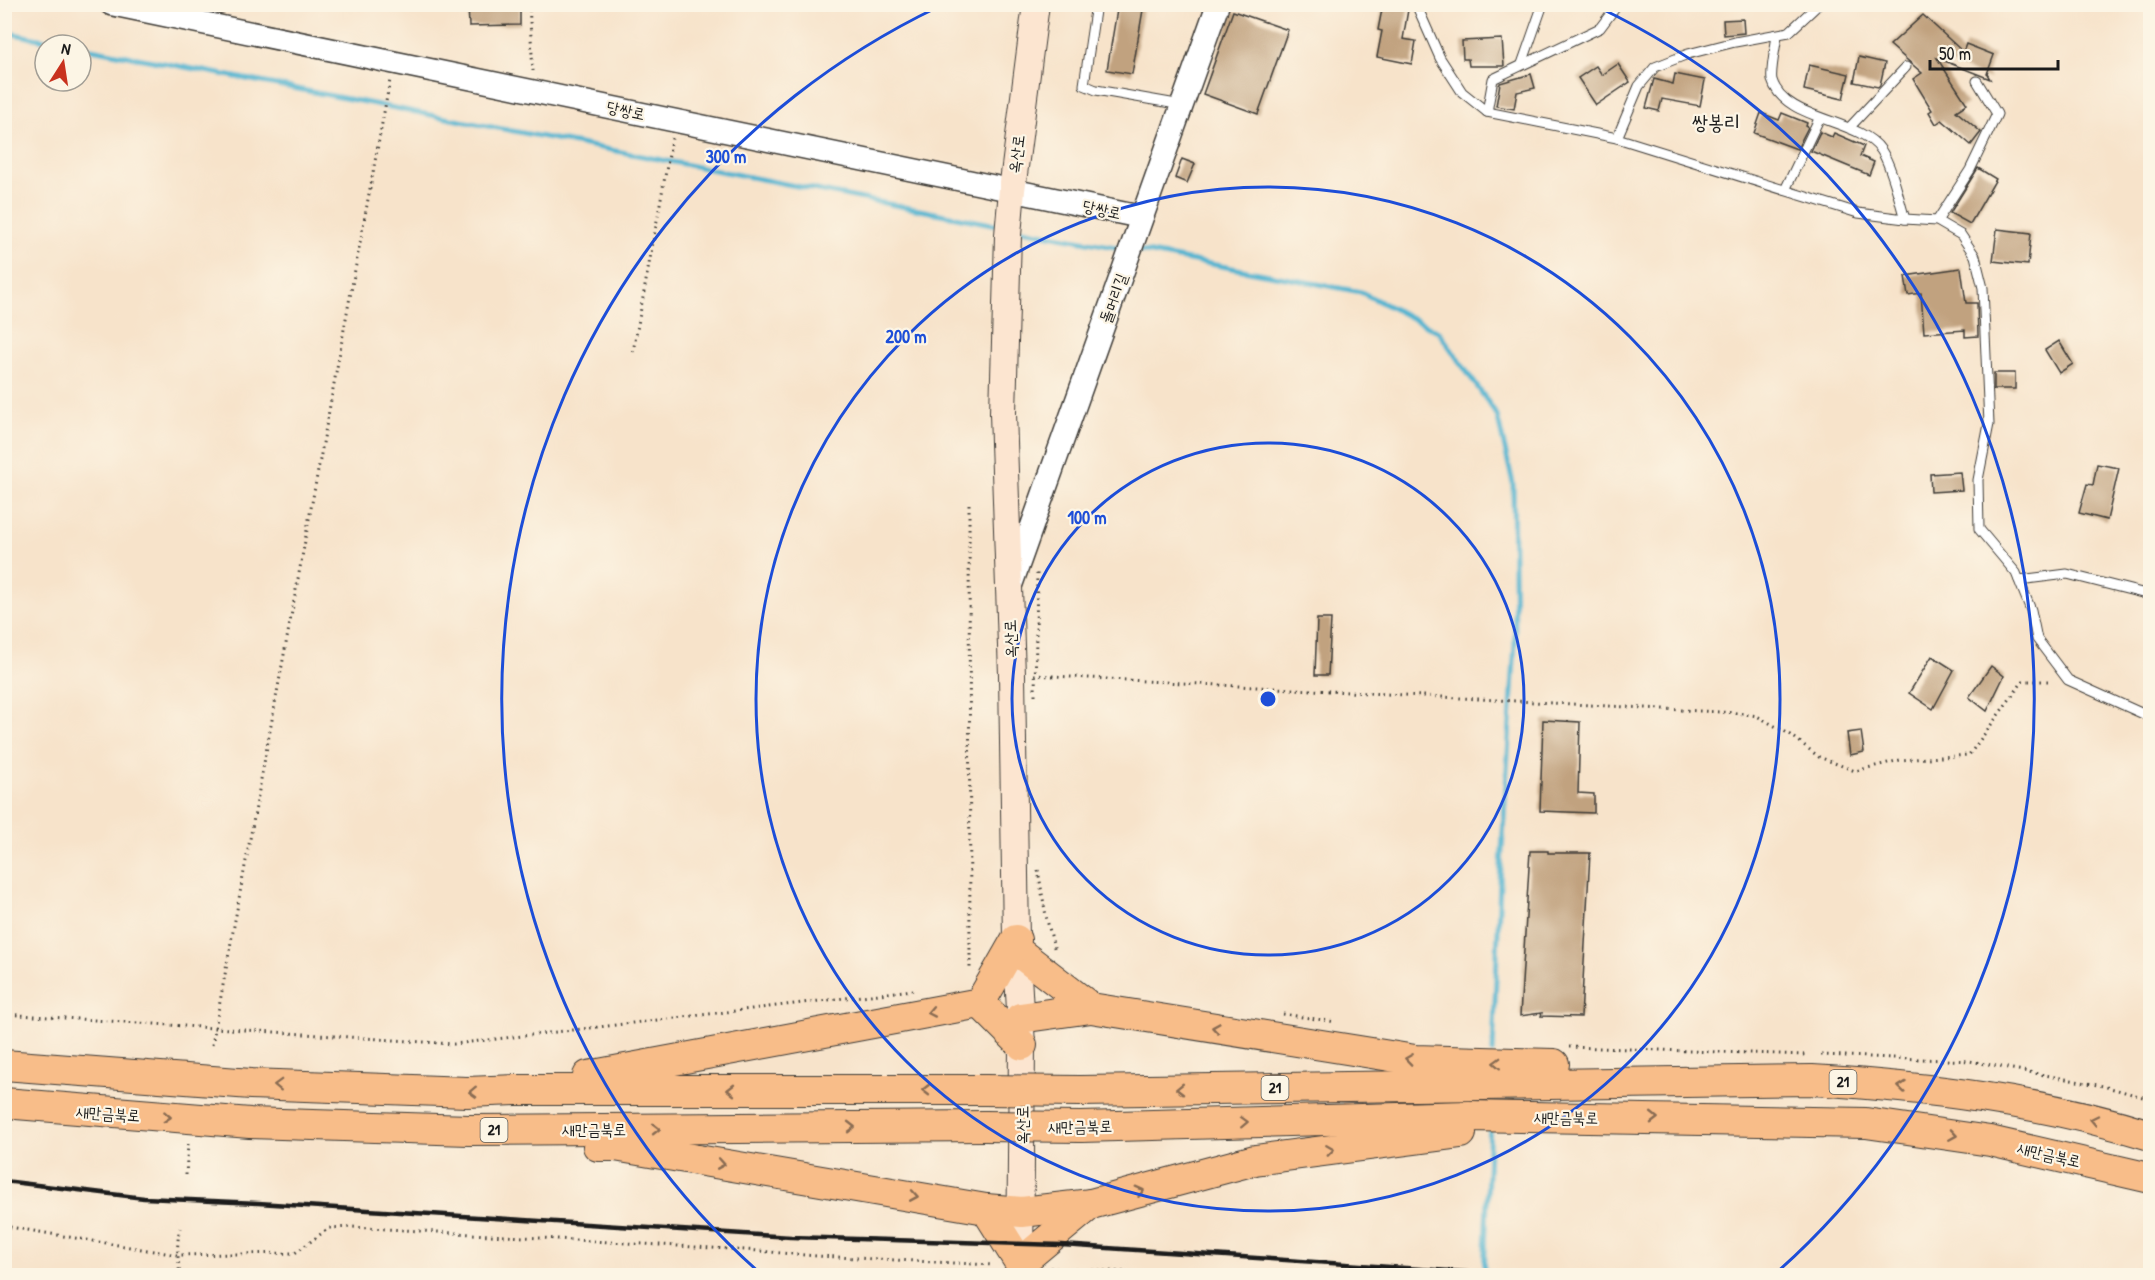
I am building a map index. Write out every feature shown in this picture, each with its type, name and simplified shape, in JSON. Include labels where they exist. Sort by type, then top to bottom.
[{"type":"highway","points":[[975,1004],[1016,946],[1091,1008]]},
{"type":"highway","points":[[516,1090],[975,1004],[1021,1031],[1091,1008],[1415,1060],[1468,1073]]},
{"type":"highway","name":"21","points":[[4,1065],[251,1084],[467,1092],[516,1090],[1080,1090],[1468,1073],[1756,1070],[1812,1080],[1924,1089],[2001,1100],[2151,1135]]},
{"type":"highway","name":"새만금북로","points":[[4,1103],[250,1123],[469,1130],[1468,1124],[1613,1117],[1866,1123],[1990,1141],[2151,1178]]},
{"type":"highway","points":[[331,1125],[383,1143],[615,1146],[986,1209],[1022,1212],[1091,1204],[1255,1160],[1468,1124]]},
{"type":"highway","points":[[986,1209],[1020,1269],[1091,1204]]},
{"type":"main road","name":"옥산로","points":[[1020,1269],[1021,1031],[1016,946],[1024,675],[1008,592],[1003,413],[1008,235],[1036,4]]},
{"type":"street","name":"당쌍로","points":[[111,4],[534,91],[1011,198],[1141,217]]},
{"type":"street","name":"돌머리길","points":[[1008,592],[1218,4]]},
{"type":"lane","points":[[1096,4],[1084,85],[1096,90],[1182,105]]},
{"type":"lane","points":[[1416,4],[1440,58],[1462,92],[1487,112],[1617,138],[1858,213],[1937,221],[1961,235],[1976,256],[1983,288],[1989,424],[1978,480],[1979,529],[2016,573],[2031,609],[2037,639],[2068,681],[2151,717]]},
{"type":"lane","points":[[1522,64],[1543,4]]},
{"type":"lane","points":[[1487,112],[1493,79],[1599,28],[1618,4]]},
{"type":"lane","points":[[1617,138],[1639,86],[1655,67],[1688,54],[1789,32],[1819,4]]},
{"type":"lane","points":[[1777,35],[1772,80],[1783,99],[1819,119],[1855,129],[1881,149],[1895,184],[1905,219]]},
{"type":"lane","points":[[1850,128],[1906,67]]},
{"type":"lane","points":[[1937,221],[1970,170],[1997,114],[1977,81]]},
{"type":"lane","points":[[1785,190],[1819,119]]},
{"type":"lane","points":[[2019,580],[2067,574],[2151,595]]},
{"type":"path","points":[[529,4],[534,91]]},
{"type":"path","points":[[212,1045],[387,100]]},
{"type":"path","points":[[633,352],[669,155]]},
{"type":"path","points":[[969,504],[975,1004]]},
{"type":"path","points":[[1035,698],[1024,675],[1038,572]]},
{"type":"path","points":[[1024,675],[1738,713],[1757,716],[1791,735],[1819,757],[1855,771],[1900,760],[1969,755],[2023,681],[2068,681]]},
{"type":"path","points":[[1037,866],[1056,957]]},
{"type":"path","points":[[4,1014],[454,1044],[922,989]]},
{"type":"path","points":[[1276,1013],[1346,1024]]},
{"type":"path","points":[[186,1175],[188,1144]]},
{"type":"path","points":[[4,1226],[177,1255],[295,1253],[329,1228],[352,1227],[734,1249],[817,1256],[980,1263],[1020,1269],[1062,1268],[1203,1275]]},
{"type":"path","points":[[180,1228],[177,1239],[180,1275]]},
{"type":"building","points":[[468,4],[520,4],[520,25],[469,26]]},
{"type":"building","points":[[1118,4],[1144,4],[1132,74],[1107,70]]},
{"type":"building","points":[[1383,4],[1409,4],[1403,39],[1416,41],[1412,64],[1377,57],[1382,31],[1378,30]]},
{"type":"building","points":[[1233,11],[1288,30],[1258,114],[1203,94]]},
{"type":"building","points":[[1923,15],[1963,52],[1966,44],[1994,55],[1987,74],[1990,79],[1937,58],[1967,104],[1956,111],[1981,132],[1971,145],[1942,120],[1936,124],[1929,112],[1932,110],[1913,79],[1922,73],[1890,45]]},
{"type":"building","points":[[1743,19],[1744,33],[1724,35],[1723,20]]},
{"type":"building","points":[[1502,39],[1504,66],[1469,66],[1468,59],[1463,59],[1462,41]]},
{"type":"building","points":[[1859,57],[1885,63],[1878,87],[1854,82]]},
{"type":"building","points":[[1618,64],[1630,82],[1596,105],[1578,78],[1596,66],[1602,75]]},
{"type":"building","points":[[1809,65],[1849,74],[1843,99],[1804,90]]},
{"type":"building","points":[[1531,74],[1535,88],[1517,92],[1514,109],[1496,106],[1500,83]]},
{"type":"building","points":[[1675,74],[1705,80],[1700,106],[1662,99],[1659,111],[1646,108],[1654,79],[1673,84]]},
{"type":"building","points":[[1761,113],[1779,120],[1782,113],[1807,123],[1808,127],[1797,149],[1754,133]]},
{"type":"building","points":[[1820,132],[1832,137],[1834,133],[1864,146],[1860,156],[1874,162],[1869,175],[1811,151]]},
{"type":"building","points":[[1182,159],[1195,164],[1187,183],[1175,178]]},
{"type":"building","points":[[1978,168],[1996,179],[1970,224],[1950,213]]},
{"type":"building","points":[[1997,229],[2031,233],[2028,265],[1993,261]]},
{"type":"building","points":[[1961,268],[1966,303],[1977,303],[1978,336],[1965,337],[1965,330],[1924,333],[1921,293],[1908,295],[1905,276]]},
{"type":"building","points":[[2059,341],[2073,364],[2059,373],[2045,350]]},
{"type":"building","points":[[1994,373],[2015,373],[2015,389],[1994,389]]},
{"type":"building","points":[[2097,464],[2119,468],[2107,520],[2079,513],[2087,484],[2093,485]]},
{"type":"building","points":[[1960,472],[1962,490],[1931,492],[1930,474]]},
{"type":"building","points":[[1317,619],[1331,619],[1328,675],[1315,675]]},
{"type":"building","points":[[1932,656],[1954,670],[1933,709],[1909,693]]},
{"type":"building","points":[[1991,666],[2004,676],[1987,711],[1969,697]]},
{"type":"building","points":[[1543,720],[1580,722],[1578,793],[1594,794],[1594,813],[1540,811]]},
{"type":"building","points":[[1861,731],[1864,752],[1850,755],[1847,733]]},
{"type":"building","points":[[1530,851],[1590,853],[1581,1017],[1541,1016],[1542,1013],[1520,1016]]},
{"type":"waterway","points":[[4,32],[33,38]]},
{"type":"waterway","points":[[93,49],[1002,226]]},
{"type":"waterway","points":[[1017,229],[1126,249]]},
{"type":"waterway","points":[[1135,250],[1361,292],[1439,332],[1497,415],[1513,483],[1515,643],[1500,882],[1493,1052]]},
{"type":"waterway","points":[[1484,1276],[1490,1124]]},
{"type":"railway","points":[[4,1181],[144,1198],[258,1203],[791,1237],[1062,1245],[1525,1276]]},
{"type":"district","name":"쌍봉리","points":[[1716,122]]}]
